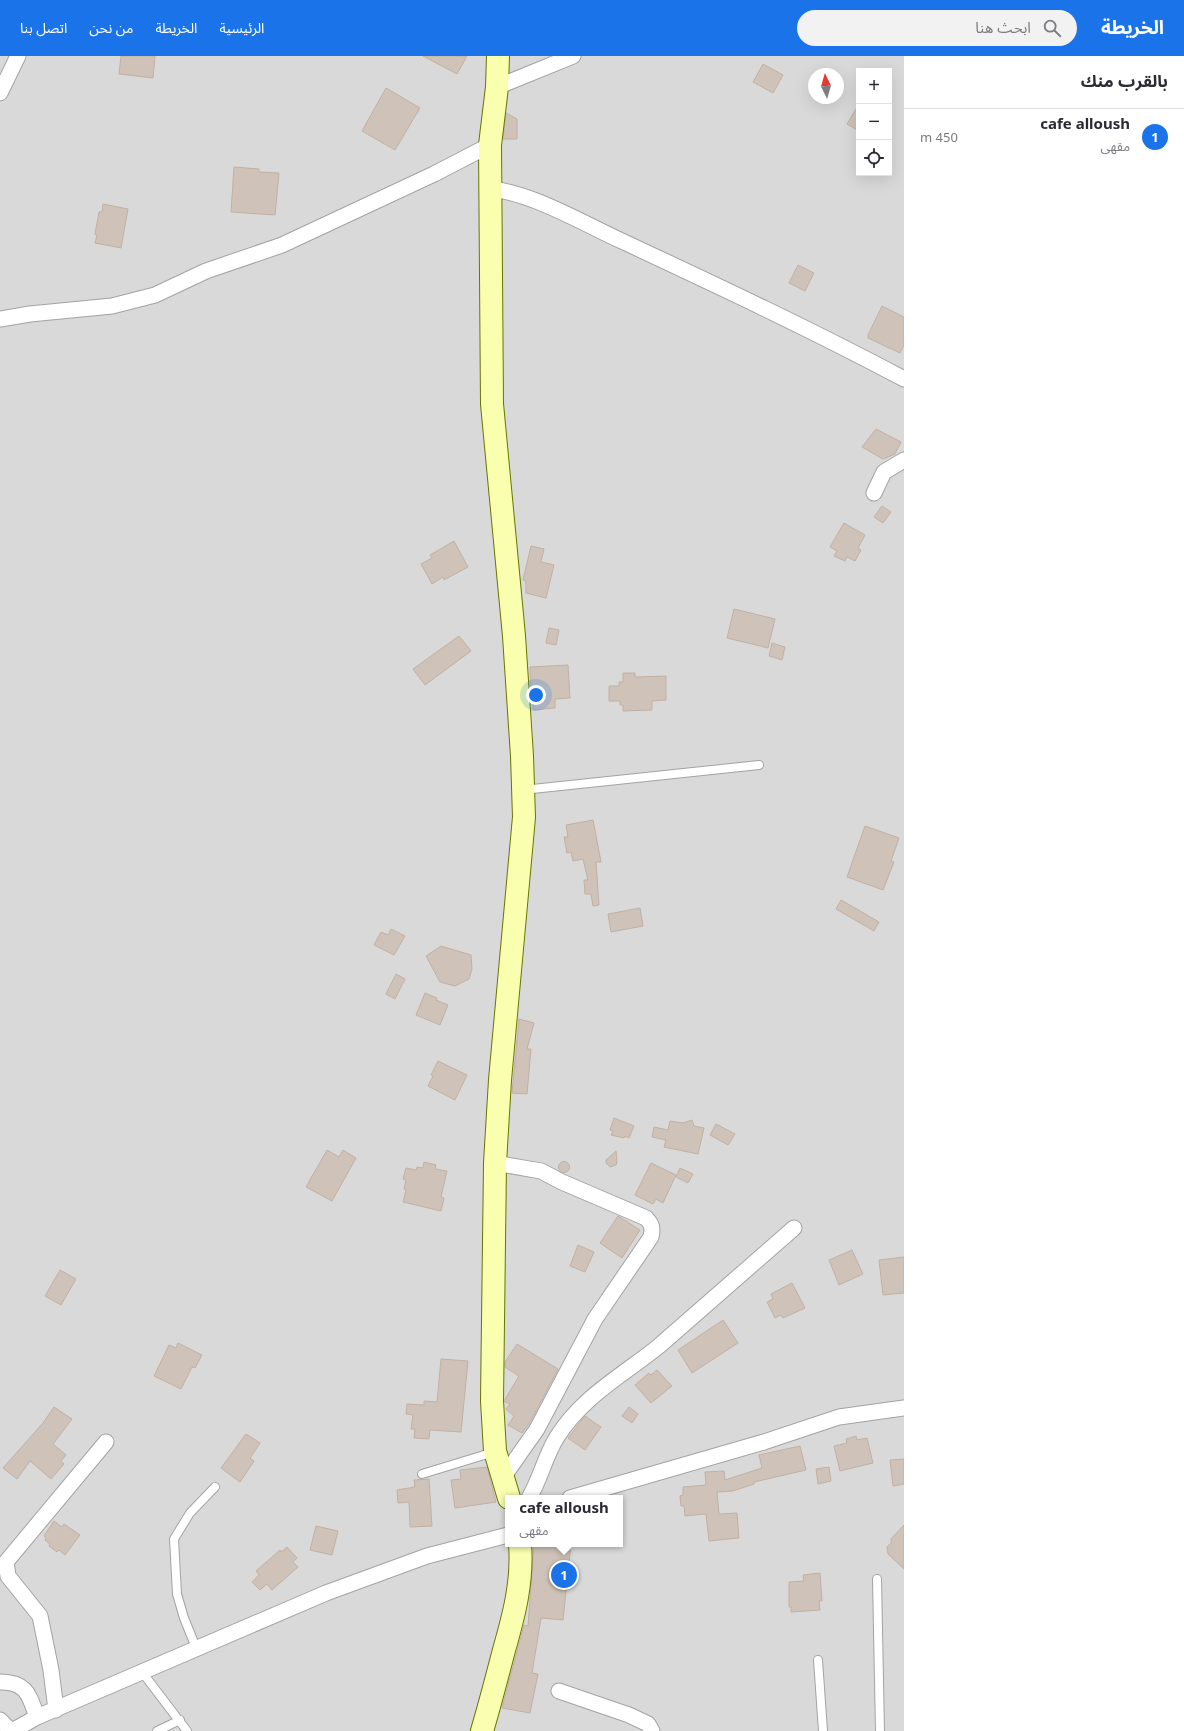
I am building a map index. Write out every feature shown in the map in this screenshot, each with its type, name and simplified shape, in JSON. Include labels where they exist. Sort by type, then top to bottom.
[{"type":"street","points":[[0,93],[18,56]]},
{"type":"street","points":[[498,56],[497,87],[490,145],[492,404],[514,636],[524,818],[500,1080],[495,1163],[492,1401],[495,1451],[504,1476],[508,1495]]},
{"type":"street","points":[[497,87],[573,56]]},
{"type":"street","points":[[0,319],[30,314],[112,306],[155,295],[206,271],[282,246],[434,174],[490,145]]},
{"type":"street","points":[[490,189],[505,190],[544,204],[766,309],[904,378]]},
{"type":"street","points":[[874,493],[884,472],[904,460]]},
{"type":"street","points":[[495,1163],[541,1171],[562,1182],[646,1218],[652,1224],[653,1230],[651,1236],[595,1319],[537,1429],[504,1476]]},
{"type":"street","points":[[531,1495],[537,1484],[545,1460],[556,1438],[573,1414],[598,1391],[637,1364],[659,1346],[794,1228]]},
{"type":"street","points":[[580,1495],[764,1442],[839,1417],[904,1408]]},
{"type":"street","points":[[56,1710],[51,1670],[40,1616],[8,1576],[6,1562],[106,1442]]},
{"type":"street","points":[[0,1720],[11,1731],[37,1717],[326,1593],[427,1556],[505,1536]]},
{"type":"street","points":[[482,1731],[513,1618],[519,1589],[521,1561],[520,1547]]},
{"type":"street","points":[[0,1682],[17,1683],[24,1688],[37,1717]]},
{"type":"street","points":[[559,1690],[629,1715],[648,1724],[652,1731]]},
{"type":"lane","points":[[523,790],[759,765]]},
{"type":"lane","points":[[422,1474],[495,1451]]},
{"type":"lane","points":[[196,1650],[177,1594],[174,1539],[190,1513],[216,1487]]},
{"type":"lane","points":[[877,1579],[880,1731]]},
{"type":"lane","points":[[818,1660],[823,1731]]},
{"type":"lane","points":[[142,1672],[187,1731]]},
{"type":"lane","points":[[157,1731],[180,1720]]},
{"type":"shaded area","points":[[0,56],[904,56],[904,1731],[0,1731]]},
{"type":"building","points":[[121,56],[155,56],[153,78],[119,74]]},
{"type":"building","points":[[423,56],[467,56],[457,74]]},
{"type":"building","points":[[763,64],[783,75],[773,93],[753,82]]},
{"type":"building","points":[[386,88],[420,108],[395,150],[362,131]]},
{"type":"building","points":[[856,109],[856,129],[847,124]]},
{"type":"building","points":[[506,113],[517,119],[517,139],[503,139]]},
{"type":"building","points":[[234,167],[259,169],[259,172],[279,173],[275,215],[231,212]]},
{"type":"building","points":[[103,204],[128,209],[121,248],[95,243],[99,212],[102,212]]},
{"type":"building","points":[[798,265],[814,273],[805,291],[789,283]]},
{"type":"building","points":[[882,306],[904,317],[904,345],[900,353],[868,338],[868,335]]},
{"type":"building","points":[[876,429],[901,442],[895,454],[883,459],[862,447]]},
{"type":"building","points":[[882,506],[891,512],[883,523],[874,517]]},
{"type":"building","points":[[844,523],[865,535],[858,548],[861,550],[855,561],[847,557],[845,561],[834,556],[837,551],[830,547]]},
{"type":"building","points":[[454,541],[468,567],[444,580],[443,577],[432,584],[421,564],[432,558],[430,555]]},
{"type":"building","points":[[531,546],[544,549],[541,562],[554,565],[546,598],[526,593],[526,581],[523,580]]},
{"type":"building","points":[[734,609],[775,619],[768,648],[727,638]]},
{"type":"building","points":[[549,628],[559,630],[556,645],[546,643]]},
{"type":"building","points":[[459,636],[471,651],[425,685],[413,669]]},
{"type":"building","points":[[772,643],[785,647],[782,660],[769,656]]},
{"type":"building","points":[[568,665],[570,698],[555,699],[555,708],[533,710],[530,667]]},
{"type":"building","points":[[623,673],[635,673],[635,677],[666,676],[666,700],[652,701],[652,710],[623,711],[623,705],[620,705],[620,701],[609,701],[609,686],[619,686],[619,682],[623,682]]},
{"type":"building","points":[[593,820],[601,862],[596,862],[599,905],[593,906],[591,894],[585,894],[584,880],[588,880],[583,859],[573,861],[571,852],[567,853],[564,837],[568,837],[566,825]]},
{"type":"building","points":[[865,826],[899,838],[891,861],[894,862],[883,890],[847,877]]},
{"type":"building","points":[[841,900],[879,922],[874,931],[836,909]]},
{"type":"building","points":[[640,908],[643,926],[611,932],[608,914]]},
{"type":"building","points":[[391,929],[405,936],[394,955],[374,945],[381,932],[388,935]]},
{"type":"building","points":[[441,946],[471,955],[472,969],[469,979],[455,986],[440,982],[426,956]]},
{"type":"building","points":[[396,974],[405,979],[395,999],[386,994]]},
{"type":"building","points":[[425,993],[448,1005],[440,1025],[416,1015]]},
{"type":"building","points":[[519,1019],[534,1023],[527,1049],[531,1049],[527,1094],[512,1093]]},
{"type":"building","points":[[438,1061],[467,1075],[455,1100],[428,1086],[433,1076],[431,1075]]},
{"type":"building","points":[[614,1118],[634,1126],[629,1138],[625,1136],[624,1138],[611,1135],[613,1131],[610,1130]]},
{"type":"building","points":[[692,1120],[694,1126],[704,1128],[698,1154],[664,1147],[666,1140],[652,1137],[654,1127],[668,1130],[670,1121],[683,1123]]},
{"type":"building","points":[[716,1124],[735,1134],[728,1145],[710,1135]]},
{"type":"building","points":[[327,1150],[339,1157],[343,1150],[356,1158],[332,1201],[306,1187]]},
{"type":"building","points":[[616,1151],[616,1165],[610,1167],[606,1163],[606,1160]]},
{"type":"building","points":[[424,1162],[436,1165],[435,1169],[447,1171],[441,1197],[444,1198],[441,1211],[403,1202],[406,1190],[404,1189],[406,1180],[403,1179],[406,1168],[416,1170],[417,1167],[423,1168]]},
{"type":"building","points":[[562,1162],[566,1162],[568,1163],[568,1171],[562,1172],[559,1169],[559,1165]]},
{"type":"building","points":[[651,1163],[676,1175],[663,1203],[656,1199],[653,1204],[635,1195]]},
{"type":"building","points":[[680,1168],[693,1174],[688,1183],[676,1177]]},
{"type":"building","points":[[618,1216],[640,1230],[622,1258],[600,1243]]},
{"type":"building","points":[[578,1245],[594,1252],[585,1272],[570,1266]]},
{"type":"building","points":[[852,1250],[863,1274],[839,1285],[829,1260]]},
{"type":"building","points":[[904,1257],[904,1293],[883,1295],[879,1260]]},
{"type":"building","points":[[60,1270],[76,1279],[61,1305],[45,1296]]},
{"type":"building","points":[[792,1283],[805,1308],[783,1318],[781,1315],[775,1318],[767,1302],[773,1299],[771,1294]]},
{"type":"building","points":[[723,1320],[738,1343],[692,1373],[678,1350]]},
{"type":"building","points":[[178,1343],[202,1355],[195,1368],[192,1367],[181,1389],[154,1376],[169,1345],[176,1348]]},
{"type":"building","points":[[517,1344],[558,1369],[530,1422],[522,1433],[508,1425],[514,1416],[506,1409],[510,1404],[504,1401],[519,1376],[505,1367],[505,1362]]},
{"type":"building","points":[[441,1359],[468,1361],[461,1432],[430,1430],[429,1439],[414,1438],[415,1429],[411,1429],[413,1415],[406,1414],[407,1404],[424,1405],[424,1401],[437,1402]]},
{"type":"building","points":[[657,1370],[672,1386],[651,1403],[635,1385],[649,1373],[651,1375]]},
{"type":"building","points":[[54,1407],[72,1419],[53,1444],[66,1455],[61,1461],[64,1464],[51,1479],[30,1461],[17,1479],[3,1468],[43,1423]]},
{"type":"building","points":[[629,1407],[638,1414],[632,1423],[622,1416]]},
{"type":"building","points":[[585,1416],[601,1427],[585,1450],[568,1438]]},
{"type":"building","points":[[246,1434],[260,1443],[250,1458],[254,1461],[240,1482],[221,1468]]},
{"type":"building","points":[[856,1436],[857,1440],[867,1438],[873,1463],[840,1471],[834,1446],[847,1443],[846,1439]]},
{"type":"building","points":[[800,1446],[806,1470],[754,1482],[754,1484],[733,1491],[717,1492],[719,1514],[737,1513],[739,1538],[709,1541],[706,1514],[685,1516],[684,1506],[681,1506],[680,1496],[683,1495],[683,1487],[706,1485],[705,1472],[724,1471],[725,1480],[762,1468],[759,1455]]},
{"type":"building","points":[[904,1459],[904,1484],[893,1486],[890,1460]]},
{"type":"building","points":[[487,1467],[496,1502],[455,1508],[451,1480],[461,1479],[460,1470]]},
{"type":"building","points":[[829,1467],[831,1481],[818,1484],[816,1469]]},
{"type":"building","points":[[429,1479],[432,1526],[410,1527],[409,1502],[398,1503],[397,1490],[415,1487],[414,1480]]},
{"type":"building","points":[[54,1521],[62,1527],[64,1524],[80,1535],[65,1555],[59,1550],[57,1552],[49,1546],[50,1544],[45,1540],[46,1538],[44,1536]]},
{"type":"building","points":[[904,1525],[904,1569],[888,1554],[887,1547],[891,1543],[891,1539]]},
{"type":"building","points":[[316,1526],[338,1531],[332,1555],[310,1550]]},
{"type":"building","points":[[287,1547],[297,1558],[293,1562],[298,1567],[272,1590],[267,1584],[260,1590],[252,1582],[259,1575],[256,1571],[280,1550],[281,1552]]},
{"type":"building","points":[[534,1547],[571,1547],[563,1620],[541,1618],[532,1673],[538,1674],[530,1713],[502,1708],[524,1625],[528,1626]]},
{"type":"building","points":[[820,1573],[822,1601],[819,1601],[820,1610],[791,1612],[791,1607],[789,1607],[789,1582],[804,1581],[803,1575]]},
{"type":"place","name":"cafe alloush","points":[[564,1575]]}]
